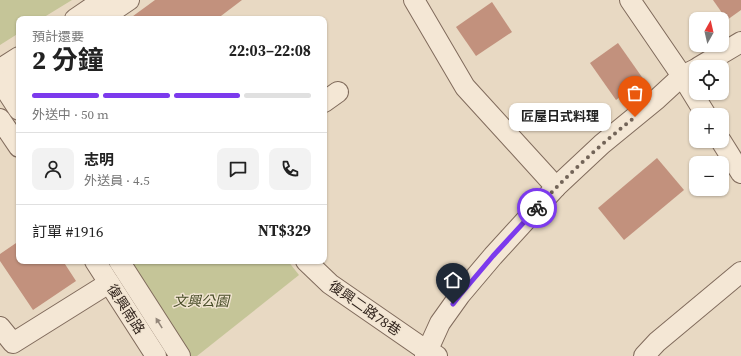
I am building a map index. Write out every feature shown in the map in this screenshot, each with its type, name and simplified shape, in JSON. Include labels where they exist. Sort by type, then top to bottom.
[{"type":"street","points":[[79,16],[103,0]]},
{"type":"street","points":[[106,16],[130,0]]},
{"type":"street","points":[[414,0],[465,87],[556,187]]},
{"type":"street","points":[[630,0],[689,68]]},
{"type":"street","points":[[711,60],[741,42]]},
{"type":"street","points":[[16,62],[4,80],[16,104]]},
{"type":"street","points":[[430,354],[440,323],[460,295],[493,256],[556,187],[602,144],[689,73]]},
{"type":"street","points":[[0,119],[16,143]]},
{"type":"street","points":[[726,148],[741,173]]},
{"type":"street","name":"復興南路","points":[[97,264],[156,356]]},
{"type":"street","name":"復興南路","points":[[121,264],[180,356]]},
{"type":"street","name":"復興二路78巷","points":[[309,264],[330,284],[430,354]]},
{"type":"street","points":[[644,356],[657,342],[741,272]]},
{"type":"street","points":[[0,327],[17,349],[109,283]]},
{"type":"green space","points":[[0,0],[72,0],[46,16],[16,16],[16,35],[0,45]]},
{"type":"green space","name":"文興公園","points":[[131,264],[290,264],[299,275],[197,356],[189,356]]},
{"type":"building","points":[[155,0],[242,0],[221,16],[133,16]]},
{"type":"building","points":[[713,0],[741,0],[741,10],[729,19],[729,12],[721,12]]},
{"type":"building","points":[[492,2],[512,32],[476,56],[456,27]]},
{"type":"building","points":[[618,43],[644,80],[616,100],[590,63]]},
{"type":"building","points":[[657,158],[684,190],[624,240],[598,208]]},
{"type":"building","points":[[16,243],[16,264],[65,264],[76,281],[33,310],[0,261],[0,254]]},
{"type":"way so far","points":[[537,208],[556,187],[602,144],[635,117]]},
{"type":"place","name":"匠屋日式料理","points":[[635,117]]},
{"type":"route","points":[[453,304],[493,256],[537,208]]}]
